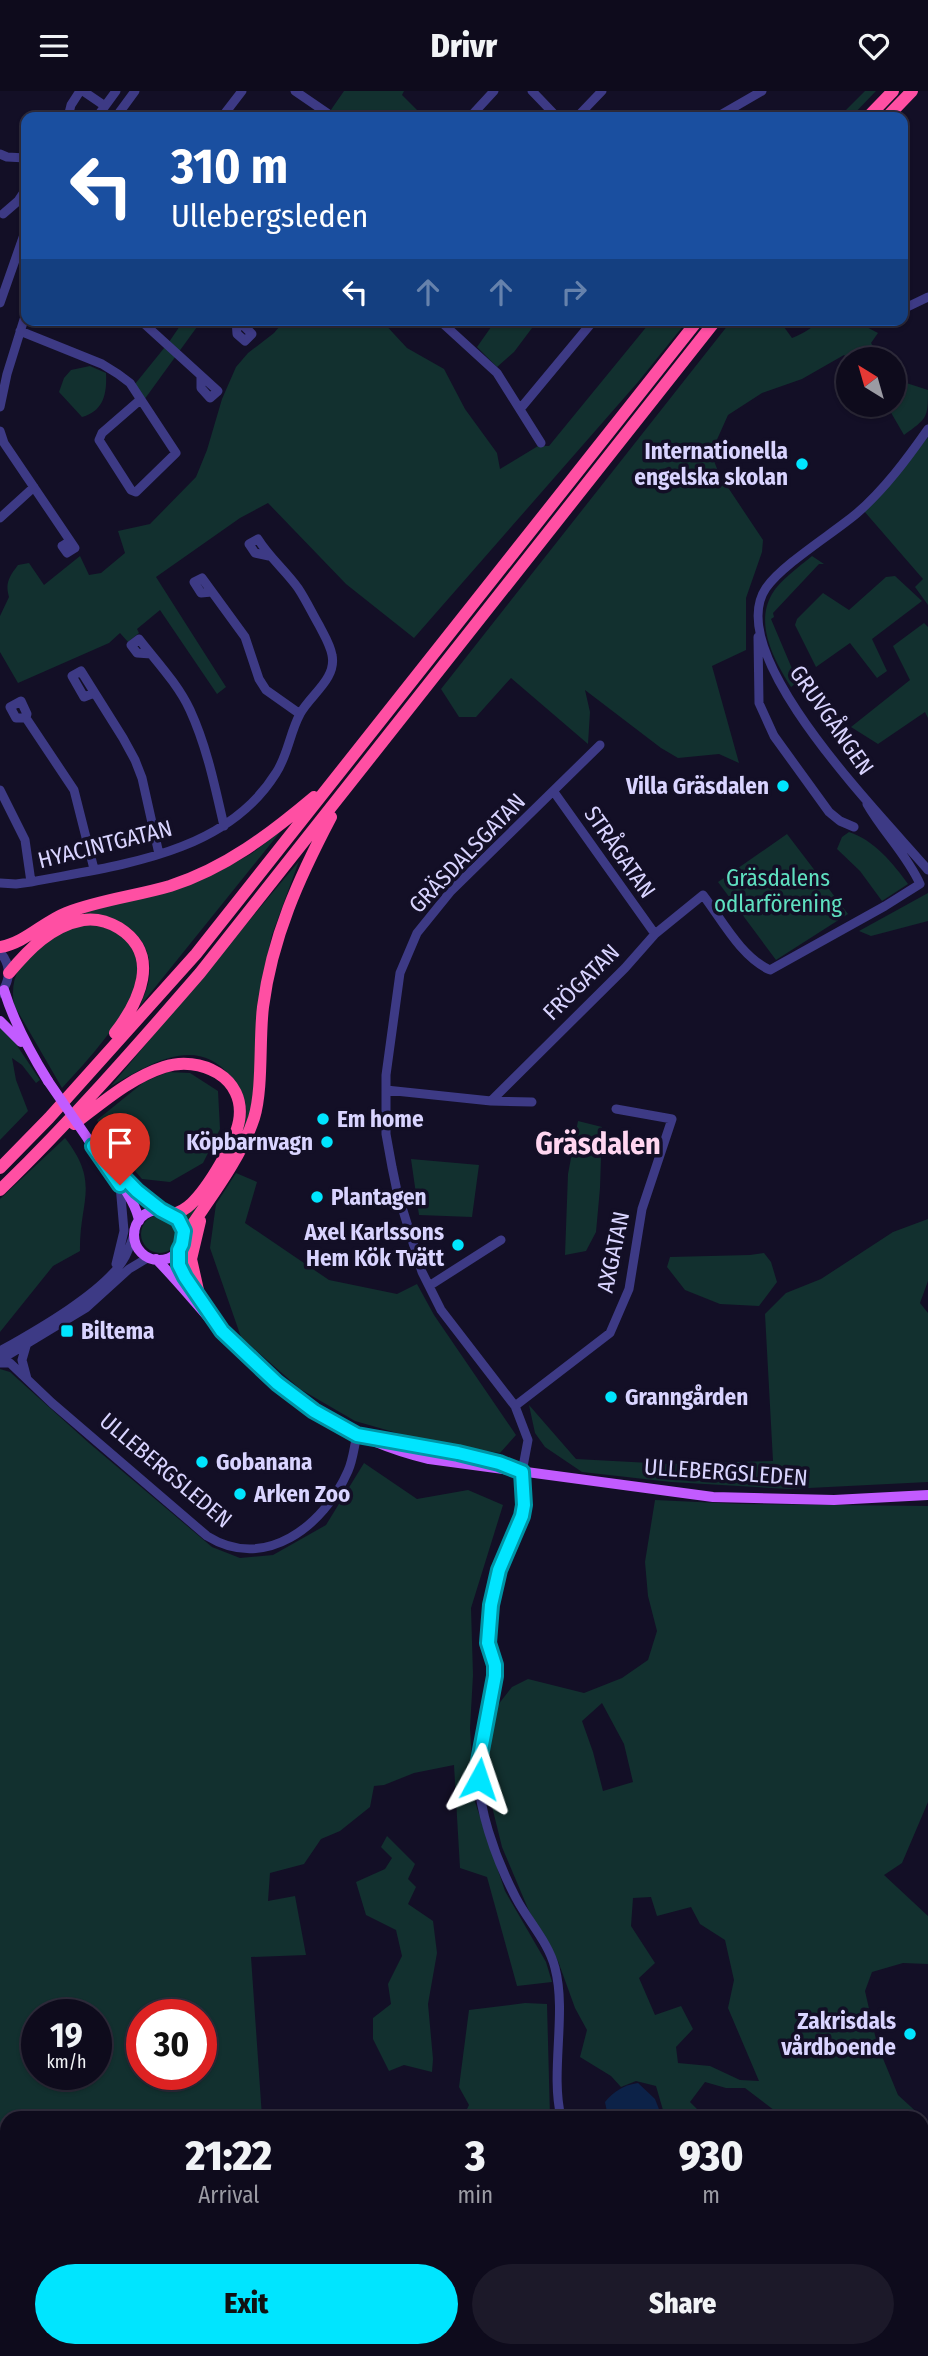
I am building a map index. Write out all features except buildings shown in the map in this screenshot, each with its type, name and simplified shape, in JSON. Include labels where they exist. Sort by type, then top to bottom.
[{"type":"highway","points":[[873,112],[892,91]]},
{"type":"highway","points":[[892,112],[912,91]]},
{"type":"highway","points":[[0,1168],[196,954],[693,326]]},
{"type":"highway","points":[[0,1190],[51,1141],[200,973],[711,326]]},
{"type":"highway","points":[[0,949],[67,913],[170,886],[211,870],[260,841],[333,781]]},
{"type":"highway","points":[[181,1243],[246,1139],[255,1114],[263,1008],[277,939],[303,871],[346,789]]},
{"type":"highway","points":[[9,973],[43,937],[66,925],[86,919],[104,921],[119,928],[132,939],[142,957],[141,990],[130,1015],[40,1127]]},
{"type":"highway","points":[[51,1141],[125,1087],[154,1070],[192,1062],[214,1069],[230,1084],[235,1093],[240,1119],[232,1140],[208,1182],[188,1207],[167,1212]]},
{"type":"highway","points":[[200,1299],[191,1258],[205,1205]]},
{"type":"main road","points":[[2,992],[28,1049],[48,1081],[120,1185],[135,1206],[138,1247],[152,1258],[169,1258],[181,1243],[181,1224],[118,1174],[91,1143]]},
{"type":"main road","points":[[0,1021],[28,1049]]},
{"type":"main road","points":[[137,1226],[144,1215],[167,1212]]},
{"type":"main road","name":"ULLEBERGSLEDEN","points":[[181,1243],[182,1271],[214,1323]]},
{"type":"main road","name":"ULLEBERGSLEDEN","points":[[152,1258],[230,1341],[277,1383],[314,1411],[357,1435],[403,1453],[713,1497],[834,1500],[928,1495]]},
{"type":"street","points":[[69,112],[81,91],[105,106]]},
{"type":"street","points":[[101,112],[116,91]]},
{"type":"street","points":[[120,112],[135,91]]},
{"type":"street","points":[[226,112],[242,91]]},
{"type":"street","points":[[295,91],[324,112]]},
{"type":"street","points":[[475,112],[494,91]]},
{"type":"street","points":[[532,91],[552,112]]},
{"type":"street","points":[[583,112],[602,91]]},
{"type":"street","points":[[726,112],[762,91]]},
{"type":"street","points":[[0,154],[21,158]]},
{"type":"street","points":[[3,214],[21,196]]},
{"type":"street","points":[[0,303],[21,243]]},
{"type":"street","points":[[908,307],[928,297]]},
{"type":"street","points":[[0,407],[22,326]]},
{"type":"street","points":[[146,326],[201,376]]},
{"type":"street","points":[[446,326],[497,373],[541,443]]},
{"type":"street","points":[[520,409],[589,326]]},
{"type":"street","points":[[20,331],[102,364],[130,383],[176,453],[138,491],[133,492],[99,440],[102,433],[140,400]]},
{"type":"street","name":"GRUVGÅNGEN","points":[[928,429],[866,505],[784,571],[766,589],[758,612],[759,634],[776,678],[810,729],[867,804],[902,838],[928,870]]},
{"type":"street","points":[[0,431],[4,443],[70,541]]},
{"type":"street","points":[[0,518],[34,487]]},
{"type":"street","name":"HYACINTGATAN","points":[[0,883],[31,882],[159,854],[196,841],[245,812],[278,771],[300,714],[328,677],[333,660],[331,651],[297,587],[269,556]]},
{"type":"street","points":[[212,592],[245,638],[259,679],[266,690],[300,714]]},
{"type":"street","points":[[759,634],[759,703],[774,736],[829,812],[854,827]]},
{"type":"street","points":[[151,654],[189,709],[206,749],[224,826]]},
{"type":"street","points":[[93,693],[124,738],[135,760],[142,778],[159,854]]},
{"type":"street","points":[[26,718],[74,790],[94,869]]},
{"type":"street","name":"GRÄSDALSGATAN","points":[[560,2111],[555,1968],[507,1879],[484,1809],[479,1779],[479,1761],[495,1676],[495,1665],[488,1643],[491,1605],[499,1570],[522,1516],[522,1472],[527,1440],[515,1406],[441,1310],[422,1272],[397,1191],[386,1134],[386,1076],[400,973],[417,933],[451,891],[600,745]]},
{"type":"street","points":[[0,790],[25,840],[31,882]]},
{"type":"street","name":"STRÅGATAN","points":[[554,792],[655,935]]},
{"type":"street","name":"FRÖGATAN","points":[[491,1101],[655,935],[703,895],[753,960],[770,970],[920,884],[914,870],[867,804]]},
{"type":"street","points":[[0,949],[9,973],[2,992]]},
{"type":"street","points":[[386,1090],[491,1101],[533,1102]]},
{"type":"street","name":"AXGATAN","points":[[515,1406],[610,1333],[629,1289],[642,1209],[672,1119],[616,1109]]},
{"type":"street","points":[[112,1272],[120,1253],[124,1231],[120,1185]]},
{"type":"street","points":[[0,1351],[69,1309],[112,1272],[125,1257],[137,1226]]},
{"type":"street","points":[[429,1286],[501,1240]]},
{"type":"street","points":[[0,1361],[86,1308],[129,1269],[152,1258]]},
{"type":"street","points":[[26,1346],[23,1360],[28,1381]]},
{"type":"street","name":"ULLEBERGSLEDEN","points":[[0,1361],[10,1363],[207,1536],[222,1545],[240,1550],[264,1549],[290,1537],[315,1520],[334,1496],[349,1470],[357,1435]]},
{"type":"green space","points":[[344,91],[404,91],[402,95],[419,112],[329,112]]},
{"type":"green space","points":[[865,91],[876,91],[856,112],[844,112]]},
{"type":"green space","points":[[180,326],[198,326],[144,400],[135,384]]},
{"type":"green space","points":[[280,326],[387,326],[407,348],[444,369],[465,409],[497,453],[500,469],[538,446],[549,446],[647,326],[683,326],[638,382],[414,638],[346,584],[268,503],[240,518],[156,577],[226,687],[217,694],[160,610],[137,629],[139,633],[128,642],[120,633],[109,643],[18,683],[0,652],[0,616],[9,597],[8,584],[15,569],[18,565],[29,563],[44,585],[80,556],[89,575],[101,573],[125,553],[118,531],[150,524],[196,477],[222,399],[236,367],[248,353]]},
{"type":"green space","points":[[492,326],[534,326],[514,352],[497,367],[477,347]]},
{"type":"green space","points":[[727,326],[783,326],[792,338],[814,326],[865,326],[878,333],[871,343],[874,347],[836,347],[836,360],[802,379],[762,393],[728,415],[711,453],[719,474],[763,540],[762,552],[746,598],[746,650],[712,666],[739,763],[719,754],[678,758],[585,690],[590,712],[588,744],[511,678],[476,717],[459,717],[441,689]]},
{"type":"green space","points":[[90,366],[106,373],[106,387],[100,406],[82,417],[59,392],[64,378],[71,370]]},
{"type":"green space","points":[[906,383],[928,390],[925,417],[904,435],[894,417],[906,417]]},
{"type":"green space","points":[[928,437],[928,605],[915,587],[923,579],[864,511]]},
{"type":"green space","points":[[812,556],[824,564],[819,564],[773,613],[774,617],[771,619],[793,671],[809,666],[810,673],[791,687],[773,654],[765,618],[772,594],[790,574]]},
{"type":"green space","points":[[895,576],[922,601],[872,639],[887,671],[877,678],[850,643],[816,667],[795,625],[797,619],[823,593],[849,610],[886,577]]},
{"type":"green space","points":[[924,623],[928,627],[928,718],[925,712],[878,744],[851,727],[910,680],[893,646]]},
{"type":"green space","points":[[281,831],[140,1006],[149,980],[150,965],[142,941],[123,924],[99,915],[85,914],[85,911],[214,874],[251,854]]},
{"type":"green space","points":[[849,832],[875,846],[908,884],[882,901],[860,871],[837,849],[842,837]]},
{"type":"green space","name":"Gräsdalens odlarförening","points":[[787,834],[848,914],[776,960],[718,882]]},
{"type":"green space","points":[[299,861],[272,935],[264,972],[253,1102],[246,1126],[188,1225],[182,1215],[243,1128],[246,1110],[240,1090],[217,1064],[203,1057],[188,1055],[156,1062],[111,1086]]},
{"type":"green space","points":[[928,893],[928,921],[871,936],[859,931]]},
{"type":"green space","points":[[84,923],[118,933],[135,950],[139,971],[132,996],[117,1021],[62,1088],[14,1005],[13,989],[16,974],[32,952],[43,943]]},
{"type":"green space","points":[[0,1026],[12,1038],[40,1080],[36,1083],[22,1065],[12,1058],[16,1080],[28,1111],[0,1140]]},
{"type":"green space","points":[[168,1072],[190,1073],[218,1091],[220,1129],[203,1163],[170,1182],[142,1179],[109,1141],[97,1120],[144,1082]]},
{"type":"green space","points":[[578,1121],[602,1127],[596,1232],[586,1251],[565,1255],[568,1174]]},
{"type":"green space","points":[[65,1138],[76,1154],[85,1181],[80,1251],[53,1266],[0,1332],[0,1199]]},
{"type":"green space","points":[[411,1159],[479,1165],[472,1217],[419,1215]]},
{"type":"green space","points":[[236,1173],[257,1182],[245,1223],[329,1280],[397,1294],[417,1284],[434,1315],[516,1435],[500,1453],[432,1443],[355,1421],[300,1389],[241,1337],[210,1248],[216,1204]]},
{"type":"green space","points":[[160,1215],[173,1221],[179,1234],[173,1247],[160,1253],[147,1247],[141,1234],[147,1221]]},
{"type":"green space","points":[[928,1219],[928,1281],[920,1303],[928,1313],[928,1482],[789,1489],[671,1482],[582,1472],[545,1447],[535,1433],[529,1405],[576,1459],[669,1464],[773,1461],[765,1314],[786,1293],[821,1279],[893,1232]]},
{"type":"green space","points":[[764,1253],[771,1262],[777,1282],[759,1306],[720,1304],[685,1290],[667,1267],[670,1257]]},
{"type":"green space","points":[[0,1369],[10,1372],[212,1547],[240,1558],[273,1555],[326,1525],[364,1463],[417,1499],[468,1490],[503,1505],[471,1608],[473,1675],[470,1728],[474,1799],[505,1891],[546,1962],[552,1982],[517,1986],[487,1877],[460,1868],[454,1765],[414,1773],[384,1785],[374,1786],[370,1807],[340,1831],[321,1839],[304,1864],[270,1873],[268,1901],[295,1896],[306,1955],[251,1957],[262,2111],[0,2111]]},
{"type":"green space","points":[[655,1500],[741,1504],[928,1506],[928,1802],[902,1863],[884,1875],[928,1916],[928,1964],[903,1963],[872,1972],[865,1991],[877,2044],[898,2095],[915,2111],[775,2111],[745,2088],[726,2088],[705,2082],[690,2102],[699,2111],[663,2111],[656,2086],[636,2081],[621,2087],[611,2076],[580,2057],[587,2030],[575,2008],[558,1961],[529,1911],[502,1847],[485,1778],[494,1710],[512,1687],[528,1679],[584,1693],[622,1678],[648,1660],[657,1631],[648,1596],[645,1562]],"holes":[[[602,1703],[624,1744],[633,1782],[603,1791],[582,1721]],[[651,1897],[657,1916],[691,1907],[700,1924],[725,1940],[734,1980],[728,2008],[759,2081],[740,2080],[710,2066],[678,2063],[676,2047],[693,2029],[681,2006],[655,2015],[639,1978],[655,1963],[631,1926],[633,1898]]]},
{"type":"green space","points":[[387,1836],[415,1864],[408,1879],[416,1887],[408,1904],[433,1921],[437,1953],[428,2004],[432,2072],[404,2065],[389,2071],[373,2039],[373,2018],[391,2004],[388,1984],[402,1956],[396,1930],[366,1915],[356,1882],[385,1869],[392,1858],[381,1847]]},
{"type":"green space","points":[[525,2003],[547,2004],[550,2111],[466,2111],[469,2105],[459,2087],[469,2010]]},
{"type":"water","points":[[638,2083],[655,2099],[660,2111],[607,2111],[605,2102],[624,2087]]},
{"type":"place","name":"Internationella engelska skolan","points":[[802,464]]},
{"type":"place","name":"Villa Gräsdalen","points":[[783,786]]},
{"type":"place","name":"Em home","points":[[323,1119]]},
{"type":"place","name":"Köpbarnvagn","points":[[327,1142]]},
{"type":"place","name":"Plantagen","points":[[317,1197]]},
{"type":"place","name":"Axel Karlssons Hem Kök Tvätt","points":[[458,1245]]},
{"type":"place","name":"Biltema","points":[[67,1331]]},
{"type":"place","name":"Granngården","points":[[611,1397]]},
{"type":"place","name":"Gobanana","points":[[202,1462]]},
{"type":"place","name":"Arken Zoo","points":[[240,1494]]},
{"type":"place","name":"Zakrisdals vårdboende","points":[[910,2034]]},
{"type":"district","name":"Gräsdalen","points":[[598,1144]]},
{"type":"route","points":[[120,1185],[93,1146],[137,1191],[161,1210],[178,1219],[184,1231],[179,1250],[179,1265],[214,1323],[277,1383],[314,1411],[357,1435],[458,1453],[522,1472],[522,1516],[499,1570],[491,1605],[488,1643],[496,1668],[479,1761],[479,1779]]}]
